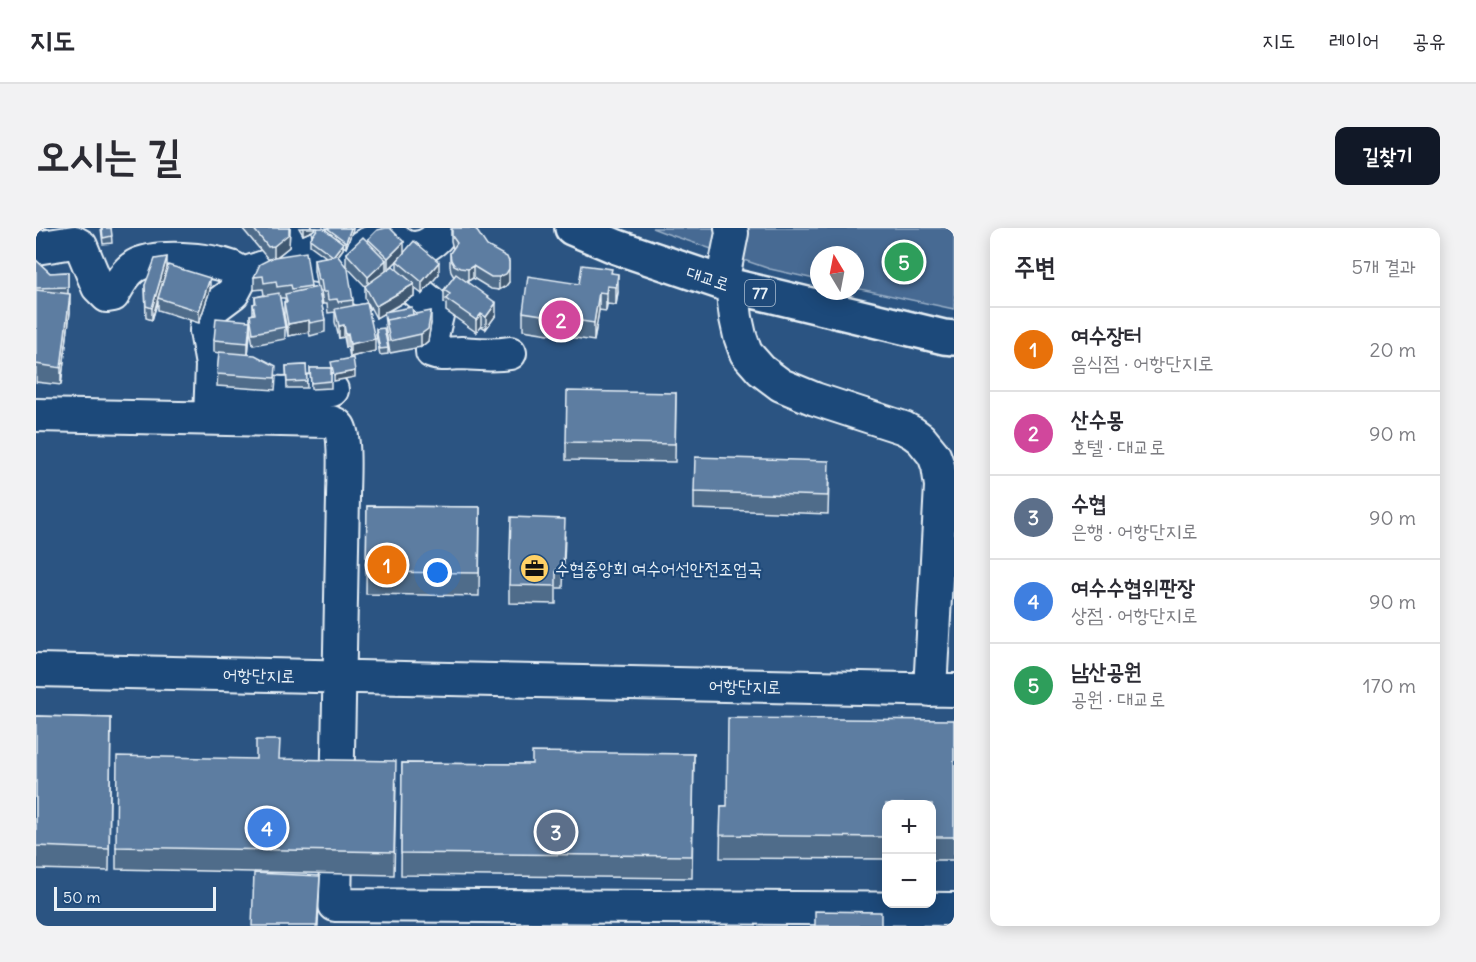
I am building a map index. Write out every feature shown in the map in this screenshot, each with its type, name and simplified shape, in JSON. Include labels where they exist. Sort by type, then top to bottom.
[{"type":"main road","name":"대교로","points":[[572,228],[617,247],[727,284],[944,338],[954,338]]},
{"type":"street","points":[[287,260],[296,246],[294,228]]},
{"type":"street","points":[[210,418],[212,365],[206,331],[209,313],[233,293],[243,274],[279,262],[303,258],[316,266],[341,266],[359,248],[372,241],[390,236],[409,248],[420,247],[431,244],[444,228]]},
{"type":"street","name":"어항단지로","points":[[36,670],[942,690],[941,486],[934,455],[921,439],[904,428],[815,399],[781,385],[761,370],[746,353],[727,284],[732,233],[730,228]]},
{"type":"street","points":[[36,248],[74,242],[81,246],[98,287],[107,296],[112,295],[126,274],[146,261],[183,259],[232,267],[243,274]]},
{"type":"street","points":[[341,266],[358,287],[366,292],[394,276],[400,278],[430,303],[436,315],[432,352],[480,355],[510,353]]},
{"type":"street","points":[[212,386],[232,390],[330,421],[337,425],[342,435],[335,904],[954,909]]},
{"type":"street","points":[[36,415],[210,418],[283,406],[332,390]]},
{"type":"shaded area","points":[[652,228],[954,228],[954,309],[864,290],[864,246],[810,246],[810,278],[770,269]]},
{"type":"building","points":[[102,228],[111,228],[112,236],[103,238]]},
{"type":"building","points":[[253,228],[289,228],[289,234],[274,246],[268,247]]},
{"type":"building","points":[[318,228],[323,228],[343,243],[333,256],[310,239]]},
{"type":"building","points":[[327,228],[351,228],[346,242]]},
{"type":"building","points":[[390,228],[404,242],[388,258],[368,239],[377,230]]},
{"type":"building","points":[[452,228],[475,228],[487,246],[507,257],[509,269],[506,274],[491,277],[473,266],[468,269],[454,265],[450,253],[457,243],[452,236]]},
{"type":"building","points":[[363,237],[386,260],[368,277],[346,253]]},
{"type":"building","points":[[414,241],[439,262],[422,282],[397,261]]},
{"type":"building","points":[[306,252],[311,286],[292,289],[291,285],[277,287],[276,281],[264,283],[263,276],[254,277],[260,264],[274,257]]},
{"type":"building","points":[[337,255],[348,269],[353,300],[338,302],[337,299],[328,300],[327,292],[323,292],[321,280],[318,280],[314,259]]},
{"type":"building","points":[[167,257],[152,308],[146,306],[145,285],[155,259]]},
{"type":"building","points":[[36,260],[50,273],[68,272],[68,287],[36,288]]},
{"type":"building","points":[[168,265],[210,278],[199,311],[158,298]]},
{"type":"building","points":[[582,265],[612,269],[611,273],[618,274],[616,287],[607,286],[606,293],[599,292],[594,323],[523,312],[528,276],[579,284]]},
{"type":"building","points":[[393,266],[414,284],[376,306],[365,286]]},
{"type":"building","points":[[456,274],[496,303],[486,317],[481,314],[476,320],[446,299],[450,294],[444,290]]},
{"type":"building","points":[[318,287],[325,320],[288,324],[285,294]]},
{"type":"building","points":[[36,290],[70,294],[61,368],[36,364]]},
{"type":"building","points":[[279,293],[285,327],[253,333],[250,315],[255,314],[253,304],[256,303],[255,297]]},
{"type":"building","points":[[367,303],[375,339],[350,344],[344,325],[339,326],[335,309]]},
{"type":"building","points":[[412,307],[413,315],[386,320],[386,322],[384,312]]},
{"type":"building","points":[[431,311],[428,329],[421,334],[390,341],[386,320]]},
{"type":"building","points":[[216,318],[250,321],[248,343],[214,340]]},
{"type":"building","points":[[384,328],[388,348],[380,349],[376,329]]},
{"type":"building","points":[[219,352],[255,355],[276,366],[275,378],[217,374]]},
{"type":"building","points":[[353,358],[355,371],[334,375],[331,362]]},
{"type":"building","points":[[306,365],[307,381],[287,382],[286,366]]},
{"type":"building","points":[[310,368],[331,368],[331,381],[311,383]]},
{"type":"building","points":[[567,391],[676,393],[675,444],[566,442]]},
{"type":"building","points":[[695,457],[829,461],[828,496],[694,492]]},
{"type":"building","points":[[367,506],[480,507],[479,573],[366,572]]},
{"type":"building","points":[[511,517],[565,519],[563,570],[556,570],[556,586],[509,585]]},
{"type":"building","points":[[36,716],[111,718],[109,849],[36,846]]},
{"type":"building","points":[[728,718],[954,720],[954,837],[936,837],[936,800],[882,800],[882,837],[720,835],[721,806],[727,806]]},
{"type":"building","points":[[256,740],[280,740],[279,759],[396,761],[394,852],[116,847],[117,756],[256,759]]},
{"type":"building","points":[[532,752],[694,754],[692,856],[401,853],[402,763],[532,764]]},
{"type":"building","points":[[254,873],[320,876],[317,926],[252,926]]},
{"type":"building","points":[[815,911],[881,912],[881,926],[815,926]]},
{"type":"place","name":"남산공원","points":[[904,262]]},
{"type":"place","name":"산수몽","points":[[561,320]]},
{"type":"place","name":"여수장터","points":[[387,565]]},
{"type":"place","name":"수협중앙회 여수어선안전조업국","points":[[534,568]]},
{"type":"place","name":"여수수협위판장","points":[[267,828]]},
{"type":"place","name":"수협","points":[[556,832]]}]
